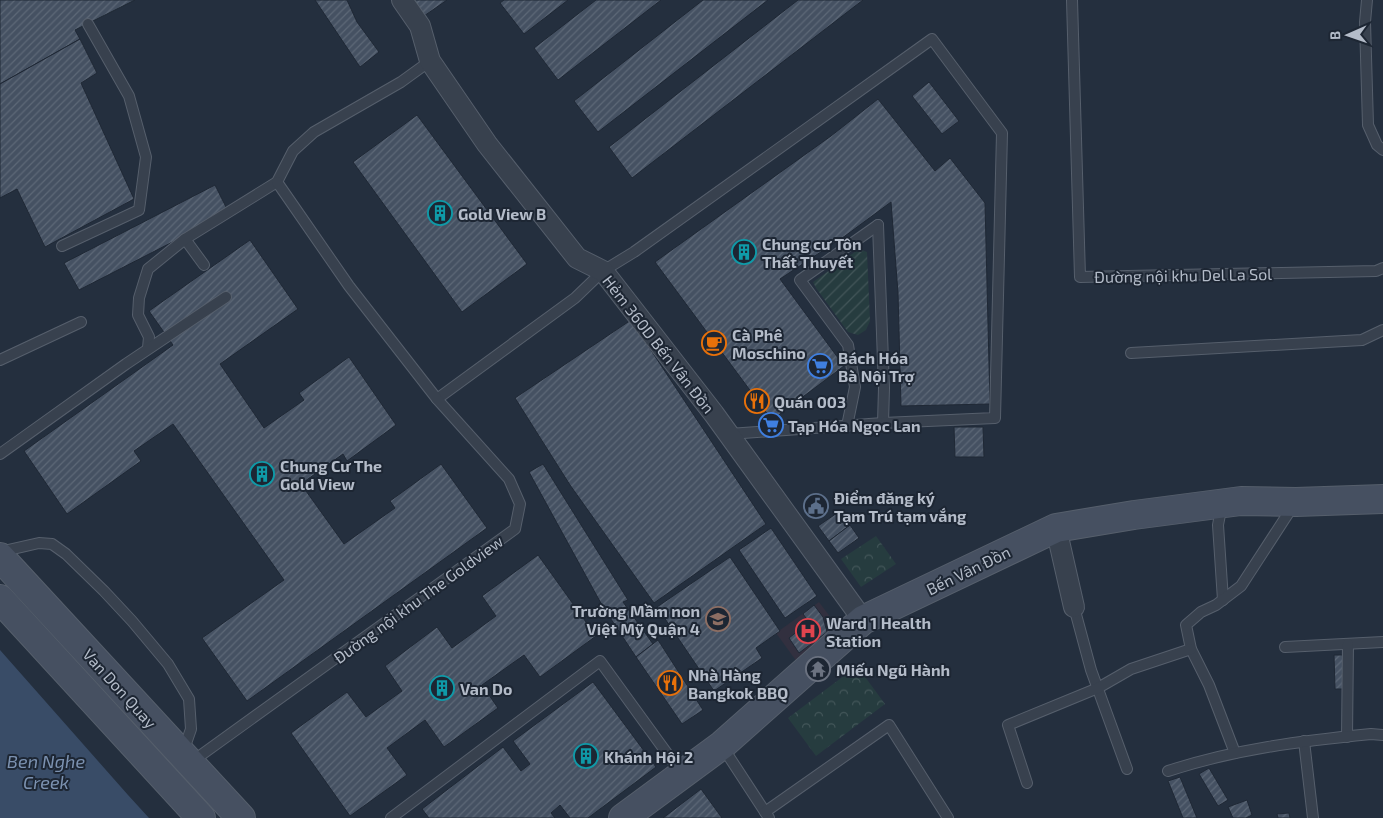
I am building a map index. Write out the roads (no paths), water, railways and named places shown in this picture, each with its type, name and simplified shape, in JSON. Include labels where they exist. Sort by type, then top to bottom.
[{"type":"main road","name":"Bến Vân Đồn","points":[[630,816],[722,745],[863,620],[1056,528],[1134,515],[1241,501],[1296,502],[1383,499]]},
{"type":"main road","name":"Van Don Quay","points":[[0,556],[241,818]]},
{"type":"main road","name":"Van Don Quay","points":[[0,599],[201,818]]},
{"type":"street","name":"Hẻm 360D Bến Vân Đồn","points":[[402,0],[420,26],[430,61],[487,144],[577,258],[603,271],[728,434],[863,620]]},
{"type":"street","points":[[1056,528],[1074,607]]},
{"type":"lane","name":"Đường nội khu Del La Sol","points":[[1072,0],[1080,277],[1376,271],[1383,268]]},
{"type":"lane","points":[[1367,0],[1365,22],[1368,125],[1378,145],[1383,150]]},
{"type":"lane","points":[[62,246],[138,210],[146,157],[129,96],[88,24]]},
{"type":"lane","points":[[436,399],[575,298],[603,271],[634,252],[932,39],[1002,133],[995,418],[728,434]]},
{"type":"lane","points":[[148,348],[149,338],[138,315],[139,298],[148,269],[185,239],[276,182],[293,151],[314,132],[401,82],[430,61]]},
{"type":"lane","name":"Đường nội khu The Goldview","points":[[186,759],[435,588],[515,529],[520,504],[509,479],[436,399],[350,286],[276,182]]},
{"type":"lane","points":[[847,426],[855,387],[848,345],[800,280],[878,225],[884,424]]},
{"type":"lane","points":[[185,239],[204,265]]},
{"type":"lane","points":[[0,454],[148,348],[226,298]]},
{"type":"lane","points":[[0,360],[81,322]]},
{"type":"lane","points":[[1131,354],[1362,340],[1383,330]]},
{"type":"lane","points":[[1235,753],[1210,685],[1191,648],[1186,625],[1201,612],[1223,600],[1241,586],[1296,502]]},
{"type":"lane","points":[[1222,504],[1218,525],[1223,600]]},
{"type":"lane","points":[[0,552],[40,543],[52,544],[72,560],[132,621],[168,664],[189,699],[191,729],[186,759]]},
{"type":"lane","points":[[1074,607],[1098,688],[1127,769]]},
{"type":"lane","points":[[1285,647],[1383,642]]},
{"type":"lane","points":[[1347,737],[1348,644]]},
{"type":"lane","points":[[1027,783],[1008,724],[1098,688],[1131,669],[1191,648]]},
{"type":"lane","points":[[391,818],[600,660],[682,775]]},
{"type":"lane","points":[[722,745],[767,815],[889,726],[948,818]]},
{"type":"lane","points":[[1168,771],[1204,759],[1290,742],[1383,735]]},
{"type":"lane","points":[[1304,741],[1313,818]]},
{"type":"water","name":"Ben Nghe Creek","points":[[0,650],[128,795],[149,818],[0,818]]},
{"type":"place","name":"Gold View B","points":[[440,213]]},
{"type":"place","name":"Chung cư Tôn Thất Thuyết","points":[[744,252]]},
{"type":"place","name":"Cà Phê Moschino","points":[[714,343]]},
{"type":"place","name":"Bách Hóa Bà Nội Trợ","points":[[820,366]]},
{"type":"place","name":"Quán 003","points":[[757,401]]},
{"type":"place","name":"Tạp Hóa Ngọc Lan","points":[[771,425]]},
{"type":"place","name":"Chung Cư The Gold View","points":[[262,474]]},
{"type":"place","name":"Điểm đăng ký Tạm Trú tạm vắng","points":[[816,506]]},
{"type":"place","name":"Trường Mầm non Việt Mỹ Quận 4","points":[[718,619]]},
{"type":"place","name":"Ward 1 Health Station","points":[[808,631]]},
{"type":"place","name":"Miếu Ngũ Hành","points":[[818,669]]},
{"type":"place","name":"Nhà Hàng Bangkok BBQ","points":[[670,683]]},
{"type":"place","name":"Van Do","points":[[442,688]]},
{"type":"place","name":"Khánh Hội 2","points":[[586,756]]}]
